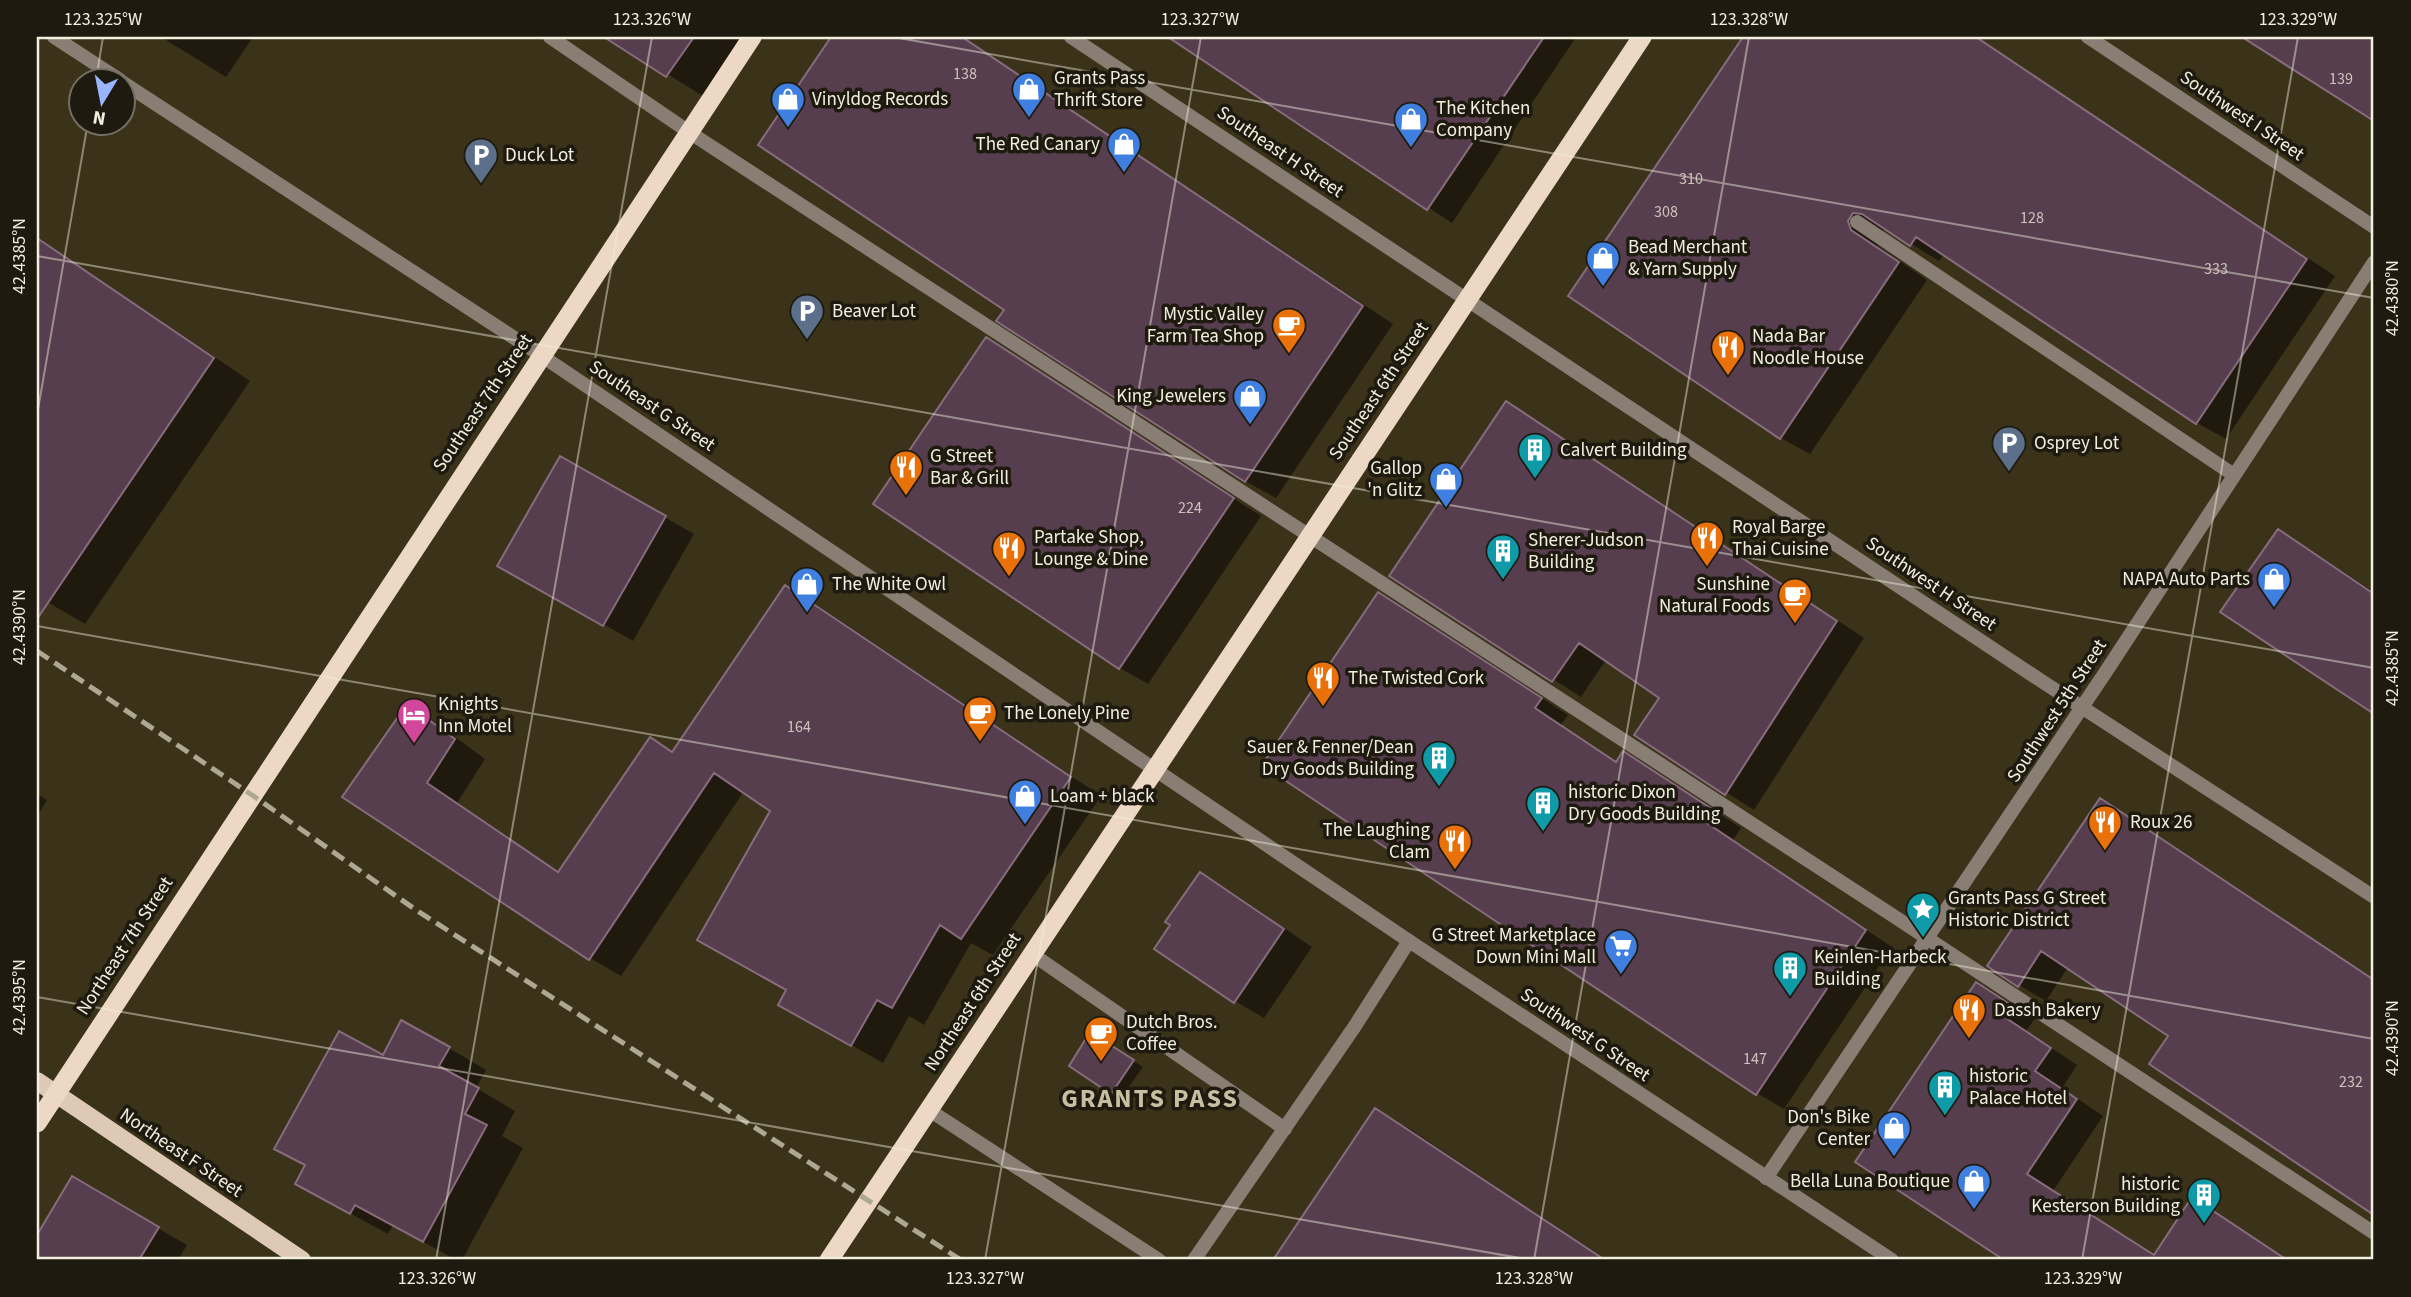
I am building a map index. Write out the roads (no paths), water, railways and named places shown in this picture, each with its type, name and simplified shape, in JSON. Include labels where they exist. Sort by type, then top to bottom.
[{"type":"highway","name":"Southeast 7th Street","points":[[252,795],[752,37]]},
{"type":"highway","name":"Southeast 6th Street","points":[[1154,769],[1642,37]]},
{"type":"highway","name":"Northeast 6th Street","points":[[830,1260],[1154,769]]},
{"type":"highway","name":"Northeast 7th Street","points":[[37,1123],[252,795]]},
{"type":"main road","name":"Northeast F Street","points":[[37,1081],[302,1260]]},
{"type":"street","name":"Southeast G Street","points":[[54,37],[98,66]]},
{"type":"street","points":[[550,37],[689,132],[1929,939],[2374,1233]]},
{"type":"street","name":"Southeast H Street","points":[[1071,37],[1468,299]]},
{"type":"street","name":"Southwest I Street","points":[[2088,37],[2374,227]]},
{"type":"street","name":"Southeast G Street","points":[[136,91],[542,356],[1154,769]]},
{"type":"street","points":[[1857,222],[2234,475]]},
{"type":"street","name":"Southwest 5th Street","points":[[1766,1178],[1929,939],[2374,262]]},
{"type":"street","name":"Southwest H Street","points":[[1468,299],[2082,707],[2374,897]]},
{"type":"street","name":"Southwest G Street","points":[[1154,769],[1892,1260]]},
{"type":"street","points":[[1194,1260],[1355,1026],[1409,941]]},
{"type":"street","points":[[1032,954],[1285,1129]]},
{"type":"street","points":[[929,1110],[1159,1260]]},
{"type":"railway","points":[[37,651],[252,795],[416,910],[961,1260]]},
{"type":"place","name":"Grants Pass Thrift Store","points":[[1029,119]]},
{"type":"place","name":"Vinyldog Records","points":[[788,129]]},
{"type":"place","name":"The Kitchen Company","points":[[1411,149]]},
{"type":"place","name":"The Red Canary","points":[[1124,174]]},
{"type":"place","name":"Duck Lot","points":[[481,185]]},
{"type":"place","name":"Bead Merchant & Yarn Supply","points":[[1603,288]]},
{"type":"place","name":"Beaver Lot","points":[[807,341]]},
{"type":"place","name":"Mystic Valley Farm Tea Shop","points":[[1289,355]]},
{"type":"place","name":"Nada Bar Noodle House","points":[[1728,377]]},
{"type":"place","name":"King Jewelers","points":[[1250,426]]},
{"type":"place","name":"Osprey Lot","points":[[2009,473]]},
{"type":"place","name":"Calvert Building","points":[[1535,480]]},
{"type":"place","name":"G Street Bar & Grill","points":[[906,497]]},
{"type":"place","name":"Gallop 'n Glitz","points":[[1446,509]]},
{"type":"place","name":"Royal Barge Thai Cuisine","points":[[1707,568]]},
{"type":"place","name":"Partake Shop, Lounge & Dine","points":[[1009,578]]},
{"type":"place","name":"Sherer-Judson Building","points":[[1503,581]]},
{"type":"place","name":"NAPA Auto Parts","points":[[2274,609]]},
{"type":"place","name":"The White Owl","points":[[807,614]]},
{"type":"place","name":"Sunshine Natural Foods","points":[[1795,625]]},
{"type":"place","name":"The Twisted Cork","points":[[1323,708]]},
{"type":"place","name":"The Lonely Pine","points":[[980,743]]},
{"type":"place","name":"Knights Inn Motel","points":[[414,745]]},
{"type":"place","name":"Sauer & Fenner/Dean Dry Goods Building","points":[[1439,788]]},
{"type":"place","name":"Loam + black","points":[[1025,826]]},
{"type":"place","name":"historic Dixon Dry Goods Building","points":[[1543,833]]},
{"type":"place","name":"Roux 26","points":[[2105,852]]},
{"type":"place","name":"The Laughing Clam","points":[[1455,871]]},
{"type":"place","name":"Grants Pass G Street Historic District","points":[[1923,939]]},
{"type":"place","name":"G Street Marketplace Down Mini Mall","points":[[1621,976]]},
{"type":"place","name":"Keinlen-Harbeck Building","points":[[1790,998]]},
{"type":"place","name":"Dassh Bakery","points":[[1969,1040]]},
{"type":"place","name":"Dutch Bros. Coffee","points":[[1101,1063]]},
{"type":"place","name":"historic Palace Hotel","points":[[1945,1117]]},
{"type":"place","name":"Don's Bike Center","points":[[1894,1158]]},
{"type":"place","name":"Bella Luna Boutique","points":[[1974,1211]]},
{"type":"place","name":"historic Kesterson Building","points":[[2204,1225]]},
{"type":"district","name":"GRANTS PASS","points":[[1150,1098]]}]
